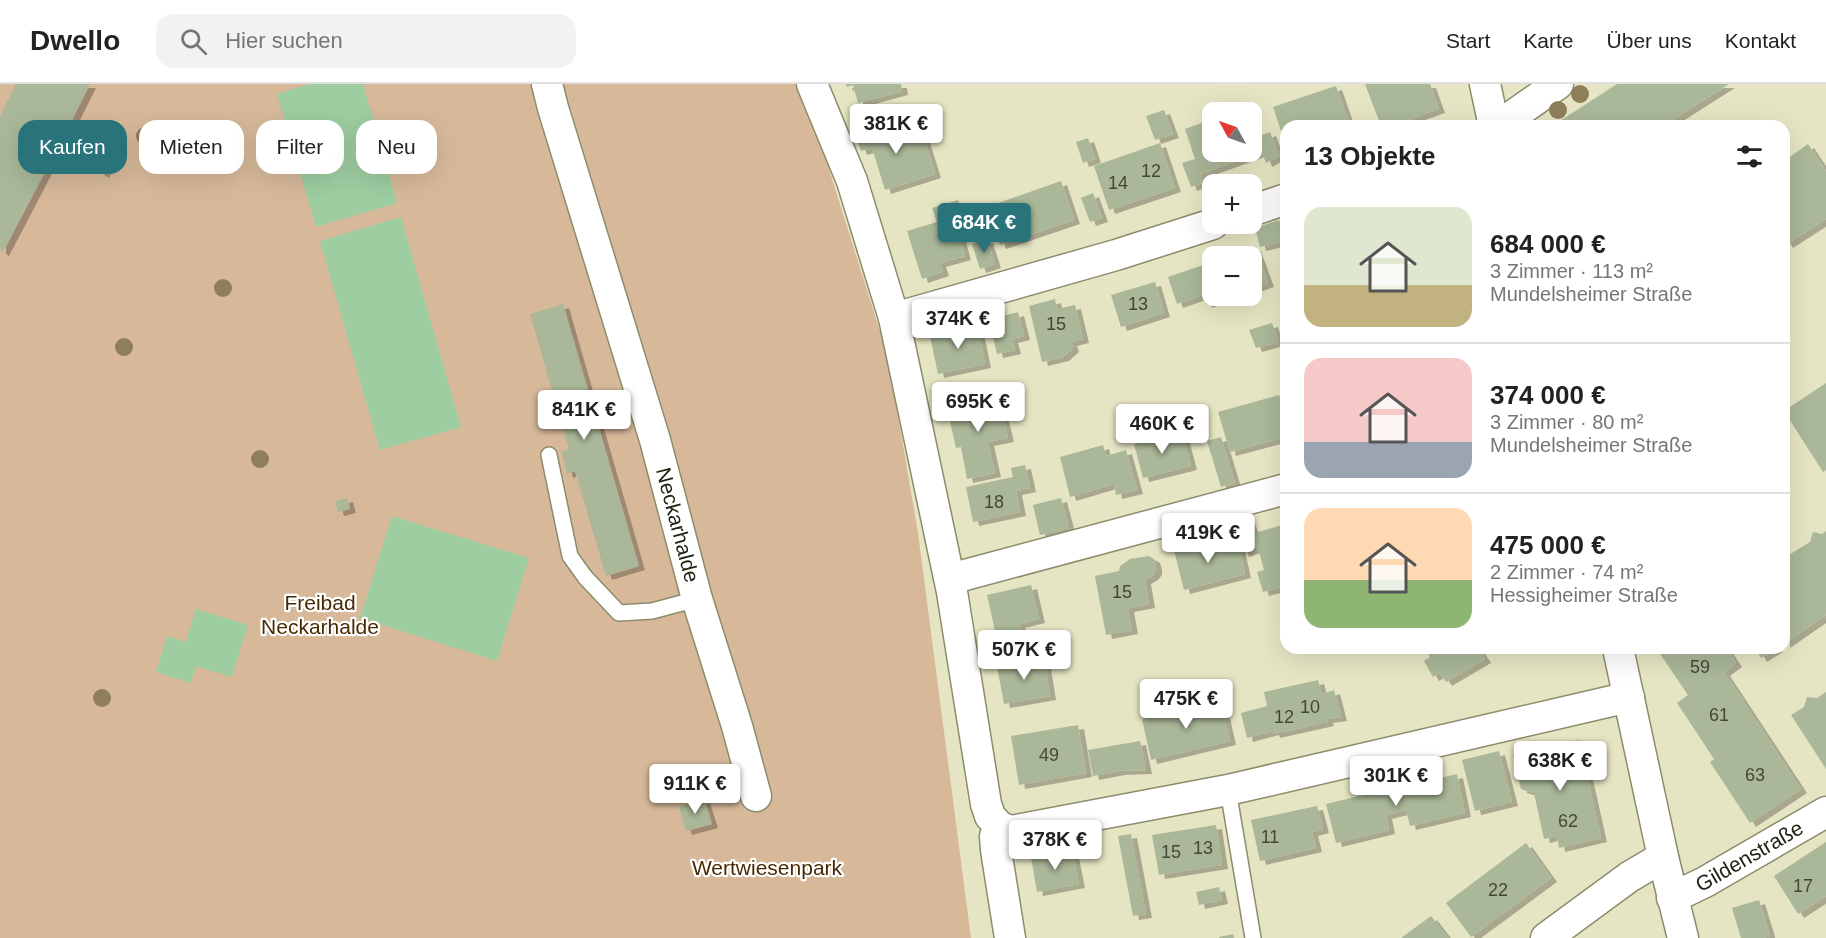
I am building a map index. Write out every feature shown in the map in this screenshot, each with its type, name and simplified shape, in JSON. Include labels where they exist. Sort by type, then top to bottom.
[{"type":"street","name":"Neckarhalde","points":[[547,84],[655,440],[697,599],[737,726],[756,796]]},
{"type":"street","points":[[812,84],[852,181],[894,318],[950,579],[986,804],[990,816],[1000,827],[1011,831],[1228,790],[1629,698]]},
{"type":"street","points":[[1485,84],[1494,120]]},
{"type":"street","points":[[1505,120],[1558,84]]},
{"type":"street","points":[[1262,207],[1280,201]]},
{"type":"street","points":[[894,318],[1116,255],[1202,228]]},
{"type":"street","points":[[950,579],[1280,491]]},
{"type":"street","points":[[1619,654],[1672,898],[1683,938]]},
{"type":"street","name":"Gildenstraße","points":[[1672,898],[1705,882],[1826,812]]},
{"type":"street","points":[[1000,827],[995,836],[996,850],[1011,938]]},
{"type":"street","points":[[1546,938],[1629,877],[1663,857]]},
{"type":"lane","points":[[549,455],[570,556],[585,578],[619,614],[651,611],[697,599]]},
{"type":"lane","points":[[1228,790],[1252,938]]},
{"type":"green space","name":"Freibad Neckarhalde","points":[[0,84],[796,84],[818,134],[888,357],[918,533],[971,938],[0,938]]},
{"type":"shaded area","points":[[309,84],[363,84],[373,120],[356,120],[356,174],[389,174],[397,203],[316,227],[300,174],[344,174],[344,120],[285,120],[277,94]]},
{"type":"shaded area","points":[[401,217],[461,427],[380,450],[320,241]]},
{"type":"shaded area","points":[[392,516],[529,558],[497,661],[360,618]]},
{"type":"shaded area","points":[[196,609],[248,625],[232,677],[196,666],[191,683],[156,672],[167,636],[186,642]]},
{"type":"building","points":[[16,84],[90,84],[72,120],[18,120],[18,174],[44,174],[3,252],[0,250],[0,116]]},
{"type":"building","points":[[846,84],[901,84],[902,91],[858,103],[853,85],[847,87]]},
{"type":"building","points":[[1365,84],[1430,84],[1439,109],[1408,120],[1379,120]]},
{"type":"building","points":[[1617,84],[1729,84],[1672,120],[1561,120]]},
{"type":"building","points":[[1336,86],[1348,120],[1280,120],[1280,128],[1273,107]]},
{"type":"building","points":[[1164,110],[1173,134],[1155,140],[1146,116]]},
{"type":"building","points":[[878,119],[886,143],[922,132],[935,174],[885,190],[872,148],[861,151],[853,127]]},
{"type":"building","points":[[1202,123],[1202,162],[1234,162],[1200,174],[1202,183],[1191,187],[1182,163],[1195,159],[1185,129]]},
{"type":"building","points":[[1270,132],[1279,156],[1266,163],[1262,152],[1262,135]]},
{"type":"building","points":[[1088,138],[1095,159],[1083,163],[1076,142]]},
{"type":"building","points":[[1160,143],[1175,188],[1109,210],[1094,166]]},
{"type":"building","points":[[1808,144],[1826,171],[1826,219],[1790,242],[1790,157]]},
{"type":"building","points":[[1061,181],[1074,220],[1000,245],[987,207]]},
{"type":"building","points":[[1093,193],[1102,218],[1090,222],[1081,198]]},
{"type":"building","points":[[958,200],[963,213],[954,216],[965,256],[940,263],[943,272],[922,279],[907,231],[937,222],[932,208]]},
{"type":"building","points":[[1279,220],[1280,242],[1260,246],[1257,234],[1262,234],[1262,226]]},
{"type":"building","points":[[987,239],[995,264],[980,269],[972,244]]},
{"type":"building","points":[[1202,265],[1202,295],[1177,304],[1168,277]]},
{"type":"building","points":[[1262,266],[1268,283],[1262,285]]},
{"type":"building","points":[[1155,282],[1164,313],[1121,327],[1111,295]]},
{"type":"building","points":[[1055,299],[1057,309],[1075,305],[1083,339],[1071,342],[1073,348],[1063,357],[1042,362],[1029,306]]},
{"type":"building","points":[[563,304],[639,566],[606,576],[575,471],[567,474],[561,451],[569,449],[530,314]]},
{"type":"building","points":[[1018,312],[1024,336],[1012,339],[1015,350],[997,354],[991,328],[1005,324],[1003,316]]},
{"type":"building","points":[[1272,323],[1278,342],[1256,348],[1249,330]]},
{"type":"building","points":[[977,325],[985,364],[938,374],[930,336]]},
{"type":"building","points":[[1826,383],[1826,470],[1823,472],[1790,420],[1790,407]]},
{"type":"building","points":[[1279,395],[1280,439],[1230,452],[1218,412]]},
{"type":"building","points":[[998,396],[1008,438],[988,442],[995,473],[967,479],[961,447],[956,448],[947,408]]},
{"type":"building","points":[[1182,432],[1191,466],[1143,478],[1134,444]]},
{"type":"building","points":[[1221,437],[1235,483],[1221,487],[1207,441]]},
{"type":"building","points":[[1103,445],[1106,456],[1126,450],[1137,490],[1116,495],[1114,484],[1070,497],[1060,457]]},
{"type":"building","points":[[1025,465],[1030,488],[1016,491],[1020,512],[973,522],[966,487],[1013,477],[1011,468]]},
{"type":"building","points":[[347,498],[350,509],[338,512],[335,501]]},
{"type":"building","points":[[1061,498],[1069,528],[1040,535],[1033,505]]},
{"type":"building","points":[[1249,520],[1254,533],[1280,526],[1280,587],[1263,592],[1257,572],[1264,570],[1258,548],[1243,553],[1235,524]]},
{"type":"building","points":[[1826,531],[1826,615],[1790,640],[1790,554],[1810,542],[1813,532],[1822,534]]},
{"type":"building","points":[[1218,539],[1222,551],[1239,547],[1245,574],[1184,590],[1174,550]]},
{"type":"building","points":[[1149,556],[1154,559],[1156,571],[1145,580],[1149,604],[1128,608],[1132,630],[1106,635],[1095,576],[1119,571],[1120,566],[1130,559]]},
{"type":"building","points":[[1031,585],[1039,619],[1019,624],[1024,643],[999,649],[987,595]]},
{"type":"building","points":[[1428,654],[1482,654],[1485,659],[1446,682],[1440,673],[1433,677],[1424,661],[1430,657]]},
{"type":"building","points":[[1660,654],[1730,654],[1736,663],[1724,672],[1801,789],[1750,823],[1710,762],[1714,759],[1677,703],[1688,695]]},
{"type":"building","points":[[1044,658],[1050,696],[1004,704],[997,667]]},
{"type":"building","points":[[1318,680],[1322,694],[1334,690],[1341,717],[1327,719],[1328,722],[1274,734],[1273,731],[1247,738],[1241,713],[1267,706],[1264,692]]},
{"type":"building","points":[[1826,692],[1826,769],[1791,715],[1804,707],[1807,697],[1817,698]]},
{"type":"building","points":[[1221,701],[1230,741],[1151,760],[1142,719]]},
{"type":"building","points":[[1078,725],[1086,773],[1019,785],[1011,736]]},
{"type":"building","points":[[1579,740],[1601,838],[1559,848],[1557,836],[1544,839],[1534,793],[1521,789],[1513,755]]},
{"type":"building","points":[[1140,741],[1146,770],[1119,771],[1093,776],[1088,750]]},
{"type":"building","points":[[1499,751],[1512,802],[1475,811],[1462,760]]},
{"type":"building","points":[[1457,774],[1465,813],[1410,826],[1406,810],[1386,815],[1389,830],[1336,843],[1326,804],[1380,791],[1379,787],[1399,783],[1401,787]]},
{"type":"building","points":[[704,799],[712,824],[686,831],[679,807]]},
{"type":"building","points":[[1317,806],[1323,829],[1312,832],[1316,848],[1260,861],[1251,820]]},
{"type":"building","points":[[1216,825],[1222,865],[1159,875],[1152,835]]},
{"type":"building","points":[[1131,834],[1146,914],[1133,916],[1118,836]]},
{"type":"building","points":[[1826,842],[1826,896],[1798,914],[1774,876]]},
{"type":"building","points":[[1526,843],[1551,878],[1471,937],[1446,903]]},
{"type":"building","points":[[1072,849],[1079,884],[1037,892],[1031,857]]},
{"type":"building","points":[[1219,887],[1222,900],[1199,905],[1196,892]]},
{"type":"building","points":[[1759,900],[1770,936],[1741,938],[1732,908]]},
{"type":"building","points":[[1431,916],[1448,938],[1401,938]]},
{"type":"building","points":[[1233,934],[1234,938],[1219,938],[1219,937]]},
{"type":"park label","name":"Wertwiesenpark","points":[[767,868]]}]
